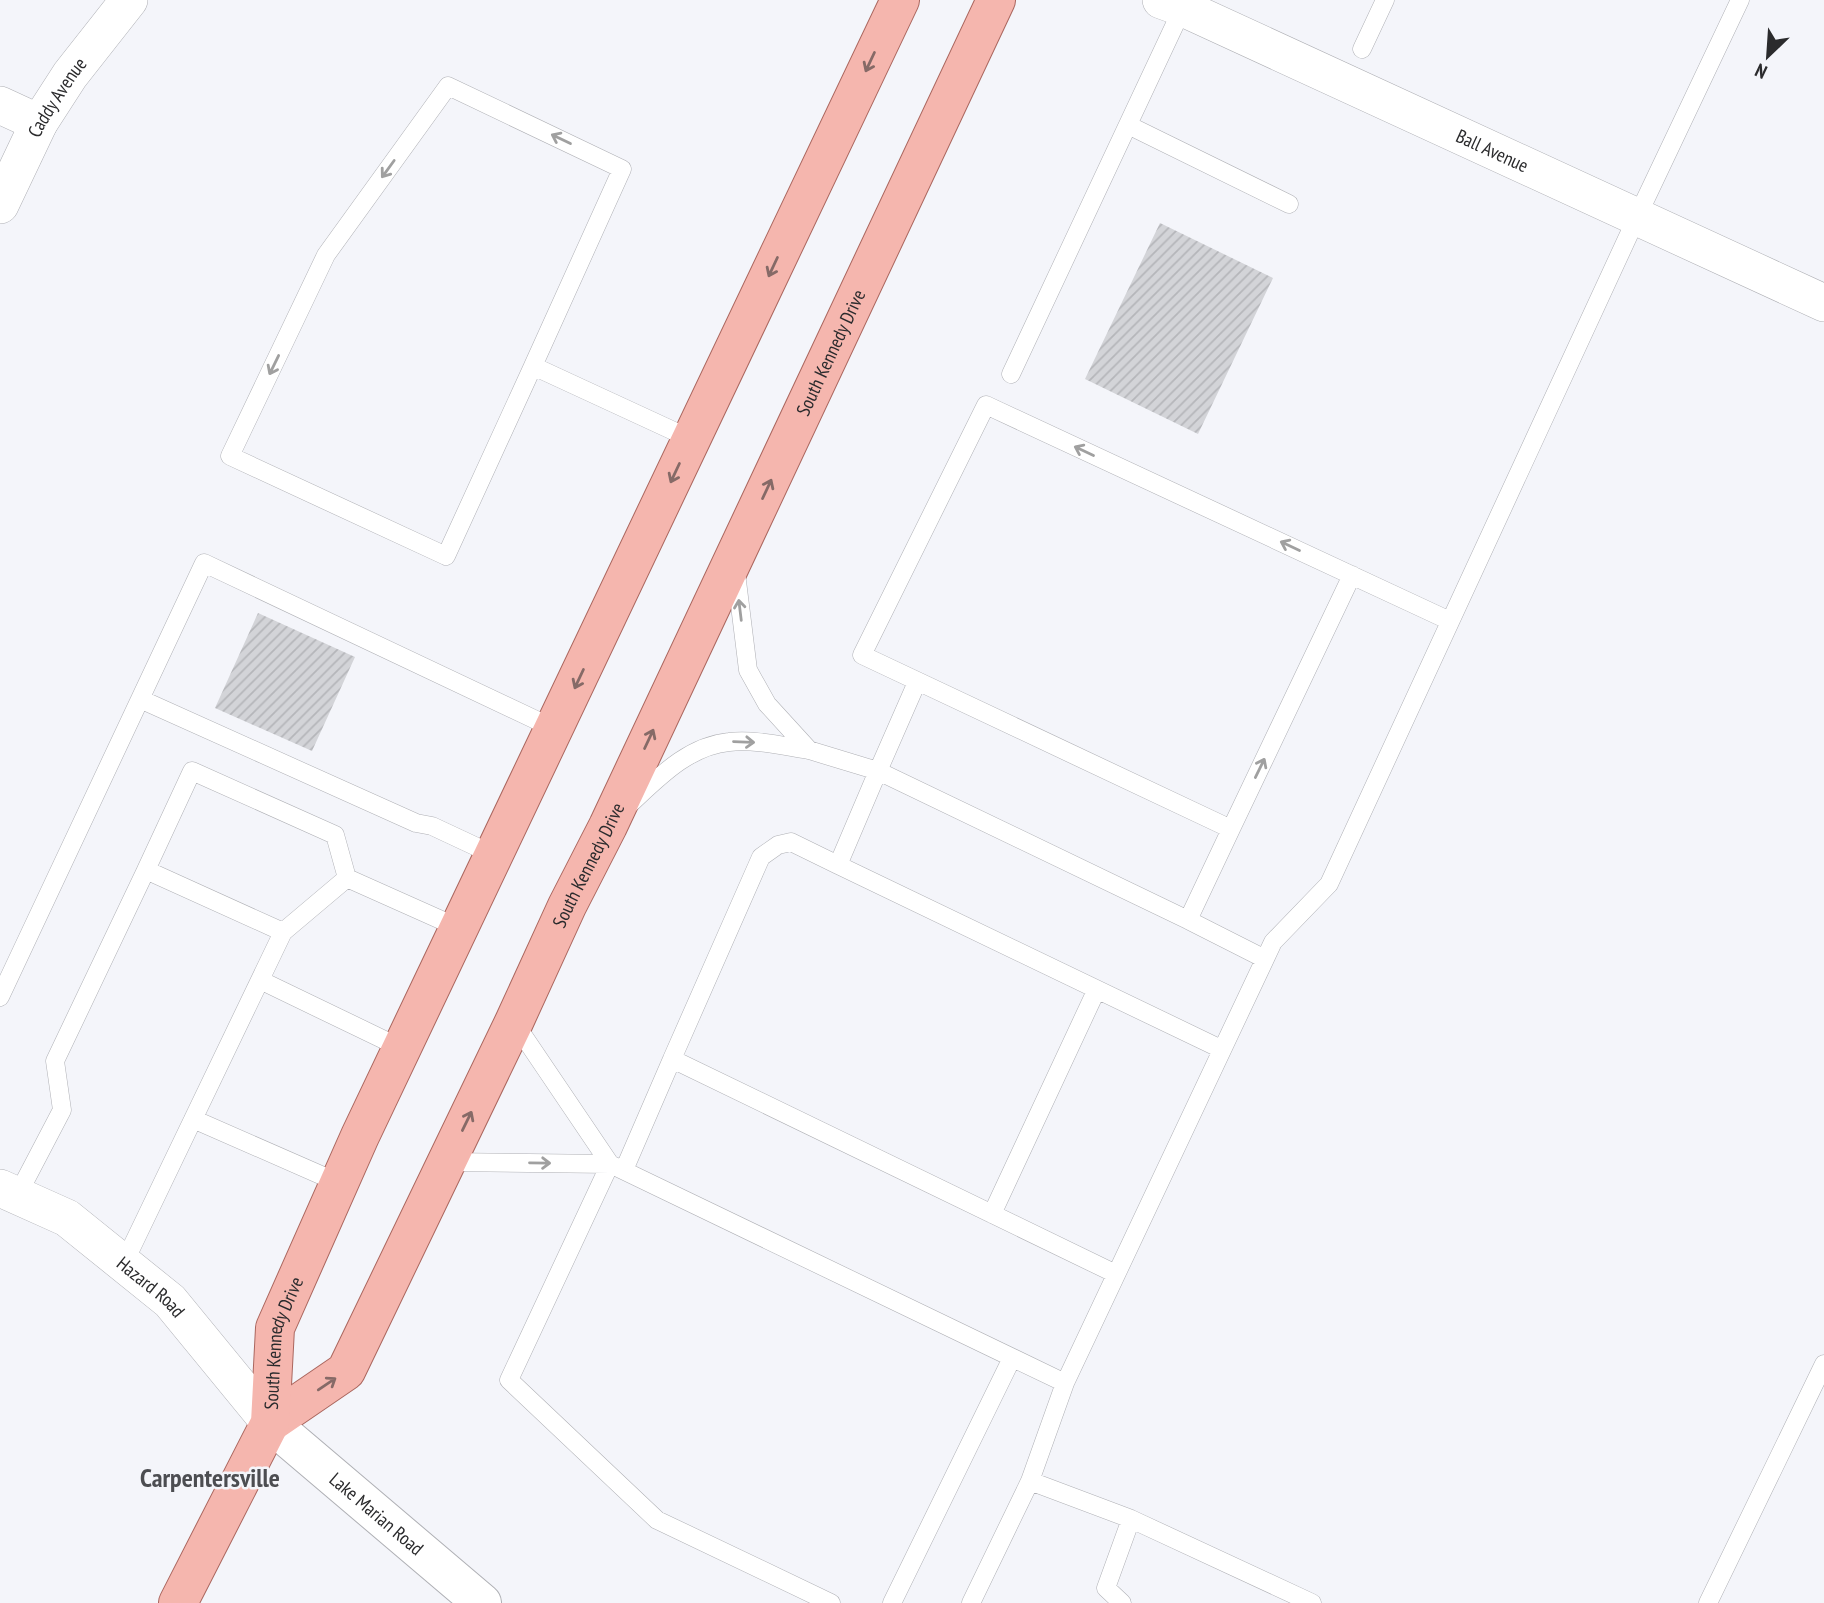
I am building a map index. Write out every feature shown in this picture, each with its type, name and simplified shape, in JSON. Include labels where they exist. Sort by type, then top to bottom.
[{"type":"main road","name":"South Kennedy Drive","points":[[270,1423],[275,1328],[339,1183],[900,0]]},
{"type":"main road","name":"South Kennedy Drive","points":[[270,1423],[346,1371],[514,1023],[567,906],[608,826],[996,0]]},
{"type":"main road","points":[[178,1603],[270,1423]]},
{"type":"street","name":"Caddy Avenue","points":[[0,205],[39,123],[70,75],[129,0]]},
{"type":"street","name":"Ball Avenue","points":[[1177,3],[1824,303]]},
{"type":"street","points":[[0,105],[39,123]]},
{"type":"street","name":"Hazard Road","points":[[9,1192],[67,1218],[170,1301],[270,1423]]},
{"type":"street","name":"Lake Marian Road","points":[[270,1423],[482,1603]]},
{"type":"lane","points":[[1362,49],[1385,0]]},
{"type":"lane","points":[[971,1603],[1030,1481],[1065,1383],[1221,1049],[1273,942],[1329,884],[1740,0]]},
{"type":"lane","points":[[1011,374],[1128,125],[1177,3]]},
{"type":"lane","points":[[448,86],[622,169],[534,366],[446,556],[230,456],[326,255],[448,86]]},
{"type":"lane","points":[[1128,125],[1289,204]]},
{"type":"lane","points":[[534,366],[691,439]]},
{"type":"lane","points":[[1231,830],[862,655],[986,405],[1450,621]]},
{"type":"lane","points":[[744,538],[736,578],[748,670],[767,704],[809,750]]},
{"type":"lane","points":[[0,997],[204,563],[555,729]]},
{"type":"lane","points":[[1188,920],[1352,575]]},
{"type":"lane","points":[[838,865],[917,682]]},
{"type":"lane","points":[[140,699],[416,823],[432,827],[494,855]]},
{"type":"lane","points":[[608,826],[672,765],[705,749],[728,741],[809,750],[878,771],[1265,959]]},
{"type":"lane","points":[[9,1192],[62,1110],[55,1061],[192,771],[335,835],[347,878],[459,929]]},
{"type":"lane","points":[[831,1603],[657,1520],[509,1380],[672,1059],[761,857],[778,845],[791,842],[1221,1049]]},
{"type":"lane","points":[[146,870],[283,932]]},
{"type":"lane","points":[[124,1264],[283,932],[347,878]]},
{"type":"lane","points":[[260,979],[402,1049]]},
{"type":"lane","points":[[992,1214],[1096,991]]},
{"type":"lane","points":[[514,1023],[617,1167]]},
{"type":"lane","points":[[672,1059],[1116,1274]]},
{"type":"lane","points":[[193,1119],[339,1183]]},
{"type":"lane","points":[[447,1162],[617,1167],[1065,1383]]},
{"type":"lane","points":[[892,1603],[1012,1358]]},
{"type":"lane","points":[[1709,1603],[1824,1364]]},
{"type":"lane","points":[[1030,1481],[1131,1519],[1312,1603]]},
{"type":"lane","points":[[1122,1603],[1102,1595],[1131,1519]]},
{"type":"building","points":[[1160,223],[1273,278],[1198,434],[1085,379]]},
{"type":"building","points":[[258,613],[355,657],[312,751],[215,708]]},
{"type":"district","name":"Carpentersville","points":[[210,1477]]}]
